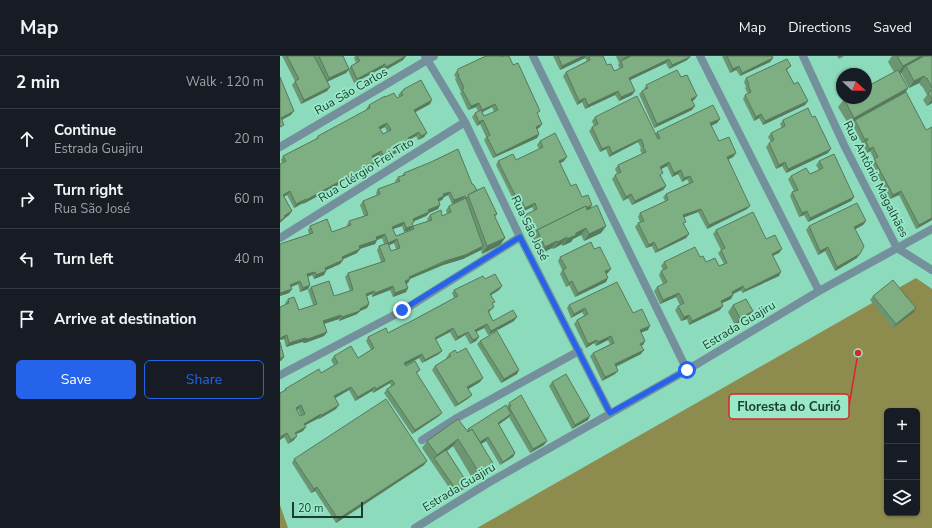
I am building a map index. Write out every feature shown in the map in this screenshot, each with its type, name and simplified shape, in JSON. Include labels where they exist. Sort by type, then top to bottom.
[{"type":"street","points":[[533,56],[687,370]]},
{"type":"street","points":[[700,56],[819,291]]},
{"type":"street","name":"Rua Antônio Magalhães","points":[[803,56],[845,147],[897,248]]},
{"type":"street","name":"Rua São José","points":[[429,58],[464,122],[520,237],[610,413]]},
{"type":"street","name":"Rua São Carlos","points":[[280,147],[429,58]]},
{"type":"street","name":"Rua Clérgio Frei Tito","points":[[280,238],[464,122]]},
{"type":"street","name":"Estrada Guajiru","points":[[416,528],[488,483],[687,370],[819,291],[932,229]]},
{"type":"street","points":[[280,375],[402,310],[520,237]]},
{"type":"street","points":[[897,248],[932,270]]},
{"type":"street","points":[[422,440],[455,419],[579,351]]},
{"type":"shaded area","points":[[916,278],[932,289],[932,528],[477,528]]},
{"type":"shaded area","points":[[280,505],[288,528],[280,528]]},
{"type":"building","points":[[287,56],[314,56],[330,87],[304,100],[295,81],[299,79]]},
{"type":"building","points":[[319,56],[343,56],[349,69],[329,78]]},
{"type":"building","points":[[357,56],[406,56],[386,67],[385,64],[357,79],[351,66],[360,61]]},
{"type":"building","points":[[486,56],[509,56],[513,65],[518,63],[540,111],[537,113],[542,124],[536,127],[539,134],[496,155],[487,137],[490,135],[483,120],[479,122],[475,113],[481,110],[484,116],[498,110],[495,104],[482,110],[479,103],[471,106],[462,89],[464,88],[457,72],[458,69]]},
{"type":"building","points":[[558,56],[583,56],[562,66]]},
{"type":"building","points":[[589,56],[603,56],[607,65],[611,64],[614,71],[623,67],[621,61],[631,56],[690,57],[672,65],[669,59],[629,78],[635,91],[621,97],[618,91],[588,105],[585,98],[579,101],[566,72],[590,60]]},
{"type":"building","points":[[727,56],[772,56],[773,58],[742,73],[739,66],[733,69]]},
{"type":"building","points":[[897,56],[921,56],[903,66]]},
{"type":"building","points":[[924,56],[932,56],[932,88],[927,78],[926,79],[924,76],[914,81],[906,66]]},
{"type":"building","points":[[787,59],[791,66],[786,69],[794,84],[798,82],[808,101],[765,121],[761,114],[756,117],[745,95],[751,92],[746,78]]},
{"type":"building","points":[[677,70],[681,77],[687,75],[697,96],[691,99],[695,106],[657,124],[642,91],[648,88],[646,85]]},
{"type":"building","points":[[898,70],[908,88],[854,118],[847,104],[872,104],[872,84]]},
{"type":"building","points":[[280,77],[294,111],[281,118],[284,125],[280,127]]},
{"type":"building","points":[[421,80],[432,100],[414,110],[427,133],[421,136],[419,132],[408,138],[410,143],[384,157],[381,151],[372,156],[375,162],[306,200],[296,204],[290,191],[283,195],[292,211],[284,216],[285,217],[280,221],[280,164],[286,161],[283,156],[370,108],[369,105],[385,96],[394,93],[397,98],[403,95],[401,92]],"holes":[[[387,123],[391,130],[383,134],[379,127]]]},
{"type":"building","points":[[932,90],[932,99],[928,93]]},
{"type":"building","points":[[906,92],[926,130],[932,127],[932,218],[919,225],[901,191],[893,195],[874,159],[878,157],[873,147],[869,149],[866,141],[868,140],[867,138],[865,140],[855,120]]},
{"type":"building","points":[[637,96],[658,139],[660,138],[657,132],[713,105],[720,119],[710,123],[719,141],[729,137],[736,153],[727,157],[750,206],[709,225],[701,209],[683,215],[686,222],[683,223],[689,234],[658,250],[654,242],[649,245],[638,223],[644,221],[640,213],[668,200],[666,194],[693,182],[690,176],[684,178],[681,170],[674,173],[669,162],[660,167],[663,173],[660,175],[666,186],[635,201],[631,194],[626,197],[615,175],[621,172],[618,165],[646,152],[641,139],[612,153],[609,146],[602,149],[592,127],[598,124],[595,117]]},
{"type":"building","points":[[808,108],[812,117],[815,116],[831,149],[788,169],[785,162],[779,165],[769,143],[774,140],[771,133],[785,126],[783,120]]},
{"type":"building","points":[[555,133],[567,157],[559,161],[571,186],[576,184],[582,197],[588,195],[592,205],[586,208],[586,206],[537,230],[534,233],[525,215],[537,209],[535,203],[525,208],[520,198],[517,199],[498,161],[513,154],[516,160],[543,147],[540,141]]},
{"type":"building","points":[[458,149],[472,184],[477,190],[468,195],[469,197],[466,198],[483,246],[465,255],[445,261],[409,277],[410,279],[405,281],[408,288],[395,293],[393,286],[375,293],[374,291],[366,294],[369,304],[360,309],[360,311],[323,321],[327,332],[308,339],[305,338],[289,343],[287,335],[280,338],[280,307],[289,303],[288,299],[294,297],[299,310],[317,304],[311,287],[329,281],[334,296],[353,290],[348,273],[385,261],[379,246],[388,243],[385,234],[376,237],[377,240],[359,246],[360,249],[342,257],[343,260],[325,268],[326,271],[316,275],[315,272],[307,274],[310,285],[303,288],[300,281],[290,285],[292,289],[280,293],[280,244],[313,233],[310,226],[327,219],[332,232],[351,225],[349,221],[368,215],[363,201],[380,194],[378,189],[400,181],[398,177],[405,175],[404,173]],"holes":[[[450,192],[454,200],[465,196],[466,198],[449,206],[451,212],[442,216],[441,210],[430,215],[432,220],[413,226],[413,219],[440,205],[438,199],[444,196],[443,194]],[[404,222],[406,228],[413,226],[414,229],[396,236],[392,227]],[[397,239],[400,248],[391,251],[388,243]]]},
{"type":"building","points":[[834,154],[854,197],[810,218],[807,211],[802,213],[792,192],[798,190],[791,176],[806,168],[810,174],[823,168],[819,161]]},
{"type":"building","points":[[484,187],[497,214],[494,215],[505,238],[487,246],[468,195]]},
{"type":"building","points":[[857,203],[866,221],[854,227],[864,246],[860,254],[837,267],[828,247],[820,251],[809,226]]},
{"type":"building","points":[[597,205],[606,226],[589,234],[586,228],[576,233],[576,235],[567,239],[567,237],[545,247],[537,230],[586,206],[587,210]]},
{"type":"building","points":[[753,212],[766,239],[775,235],[782,249],[772,254],[781,272],[745,290],[743,286],[732,292],[733,295],[721,301],[723,306],[692,321],[689,315],[684,317],[678,306],[684,303],[679,293],[663,300],[657,287],[667,282],[661,271],[667,268],[664,262],[695,247],[700,257],[703,256],[706,262],[715,258],[719,266],[727,263],[721,250],[725,248],[716,230]]},
{"type":"building","points":[[591,242],[594,249],[600,247],[611,269],[605,271],[608,278],[578,293],[572,281],[569,283],[563,270],[566,268],[560,257]]},
{"type":"building","points":[[495,274],[502,286],[490,294],[495,302],[492,303],[494,307],[488,311],[493,321],[513,310],[517,317],[491,331],[487,324],[475,330],[479,337],[473,340],[468,332],[458,337],[453,328],[435,338],[442,351],[425,360],[422,354],[404,363],[406,366],[415,361],[420,370],[416,372],[442,413],[415,430],[387,389],[395,384],[392,380],[376,389],[375,387],[358,397],[351,387],[334,396],[339,405],[304,424],[306,427],[295,433],[297,436],[291,440],[287,433],[280,437],[280,393],[286,390],[285,389],[319,369],[321,373],[338,363],[334,356],[351,346],[358,358],[374,348],[368,337],[386,328],[388,333],[458,296],[454,290],[483,276],[485,279]],"holes":[[[301,405],[305,414],[300,416],[296,408]]]},
{"type":"building","points":[[893,280],[916,308],[896,324],[873,296]]},
{"type":"building","points":[[617,282],[633,313],[642,309],[650,326],[640,330],[645,341],[640,344],[644,350],[615,364],[618,371],[605,377],[593,353],[614,343],[611,336],[598,342],[597,340],[588,344],[577,320],[588,314],[585,308],[574,314],[569,305]]},
{"type":"building","points":[[746,299],[753,311],[740,318],[733,305]]},
{"type":"building","points":[[497,331],[519,370],[504,379],[480,341]]},
{"type":"building","points":[[280,342],[284,357],[280,358]]},
{"type":"building","points":[[466,348],[483,378],[467,387],[472,395],[458,404],[435,366],[451,356],[449,354],[455,350],[457,353]]},
{"type":"building","points":[[566,374],[590,416],[575,425],[552,382]]},
{"type":"building","points":[[521,395],[547,441],[533,449],[509,407],[511,406],[509,403]]},
{"type":"building","points":[[386,399],[427,461],[338,519],[317,487],[314,489],[294,459]]},
{"type":"building","points":[[506,405],[511,414],[498,423],[515,453],[503,462],[488,437],[480,442],[472,429],[469,431],[468,429]]},
{"type":"building","points":[[458,419],[468,432],[472,429],[494,465],[480,474],[458,439],[437,455],[427,441]]},
{"type":"building","points":[[446,450],[468,484],[457,491],[434,458]]},
{"type":"place","name":"Floresta do Curió","points":[[858,353]]},
{"type":"route","points":[[402,310],[520,237],[610,413],[687,370]]}]
